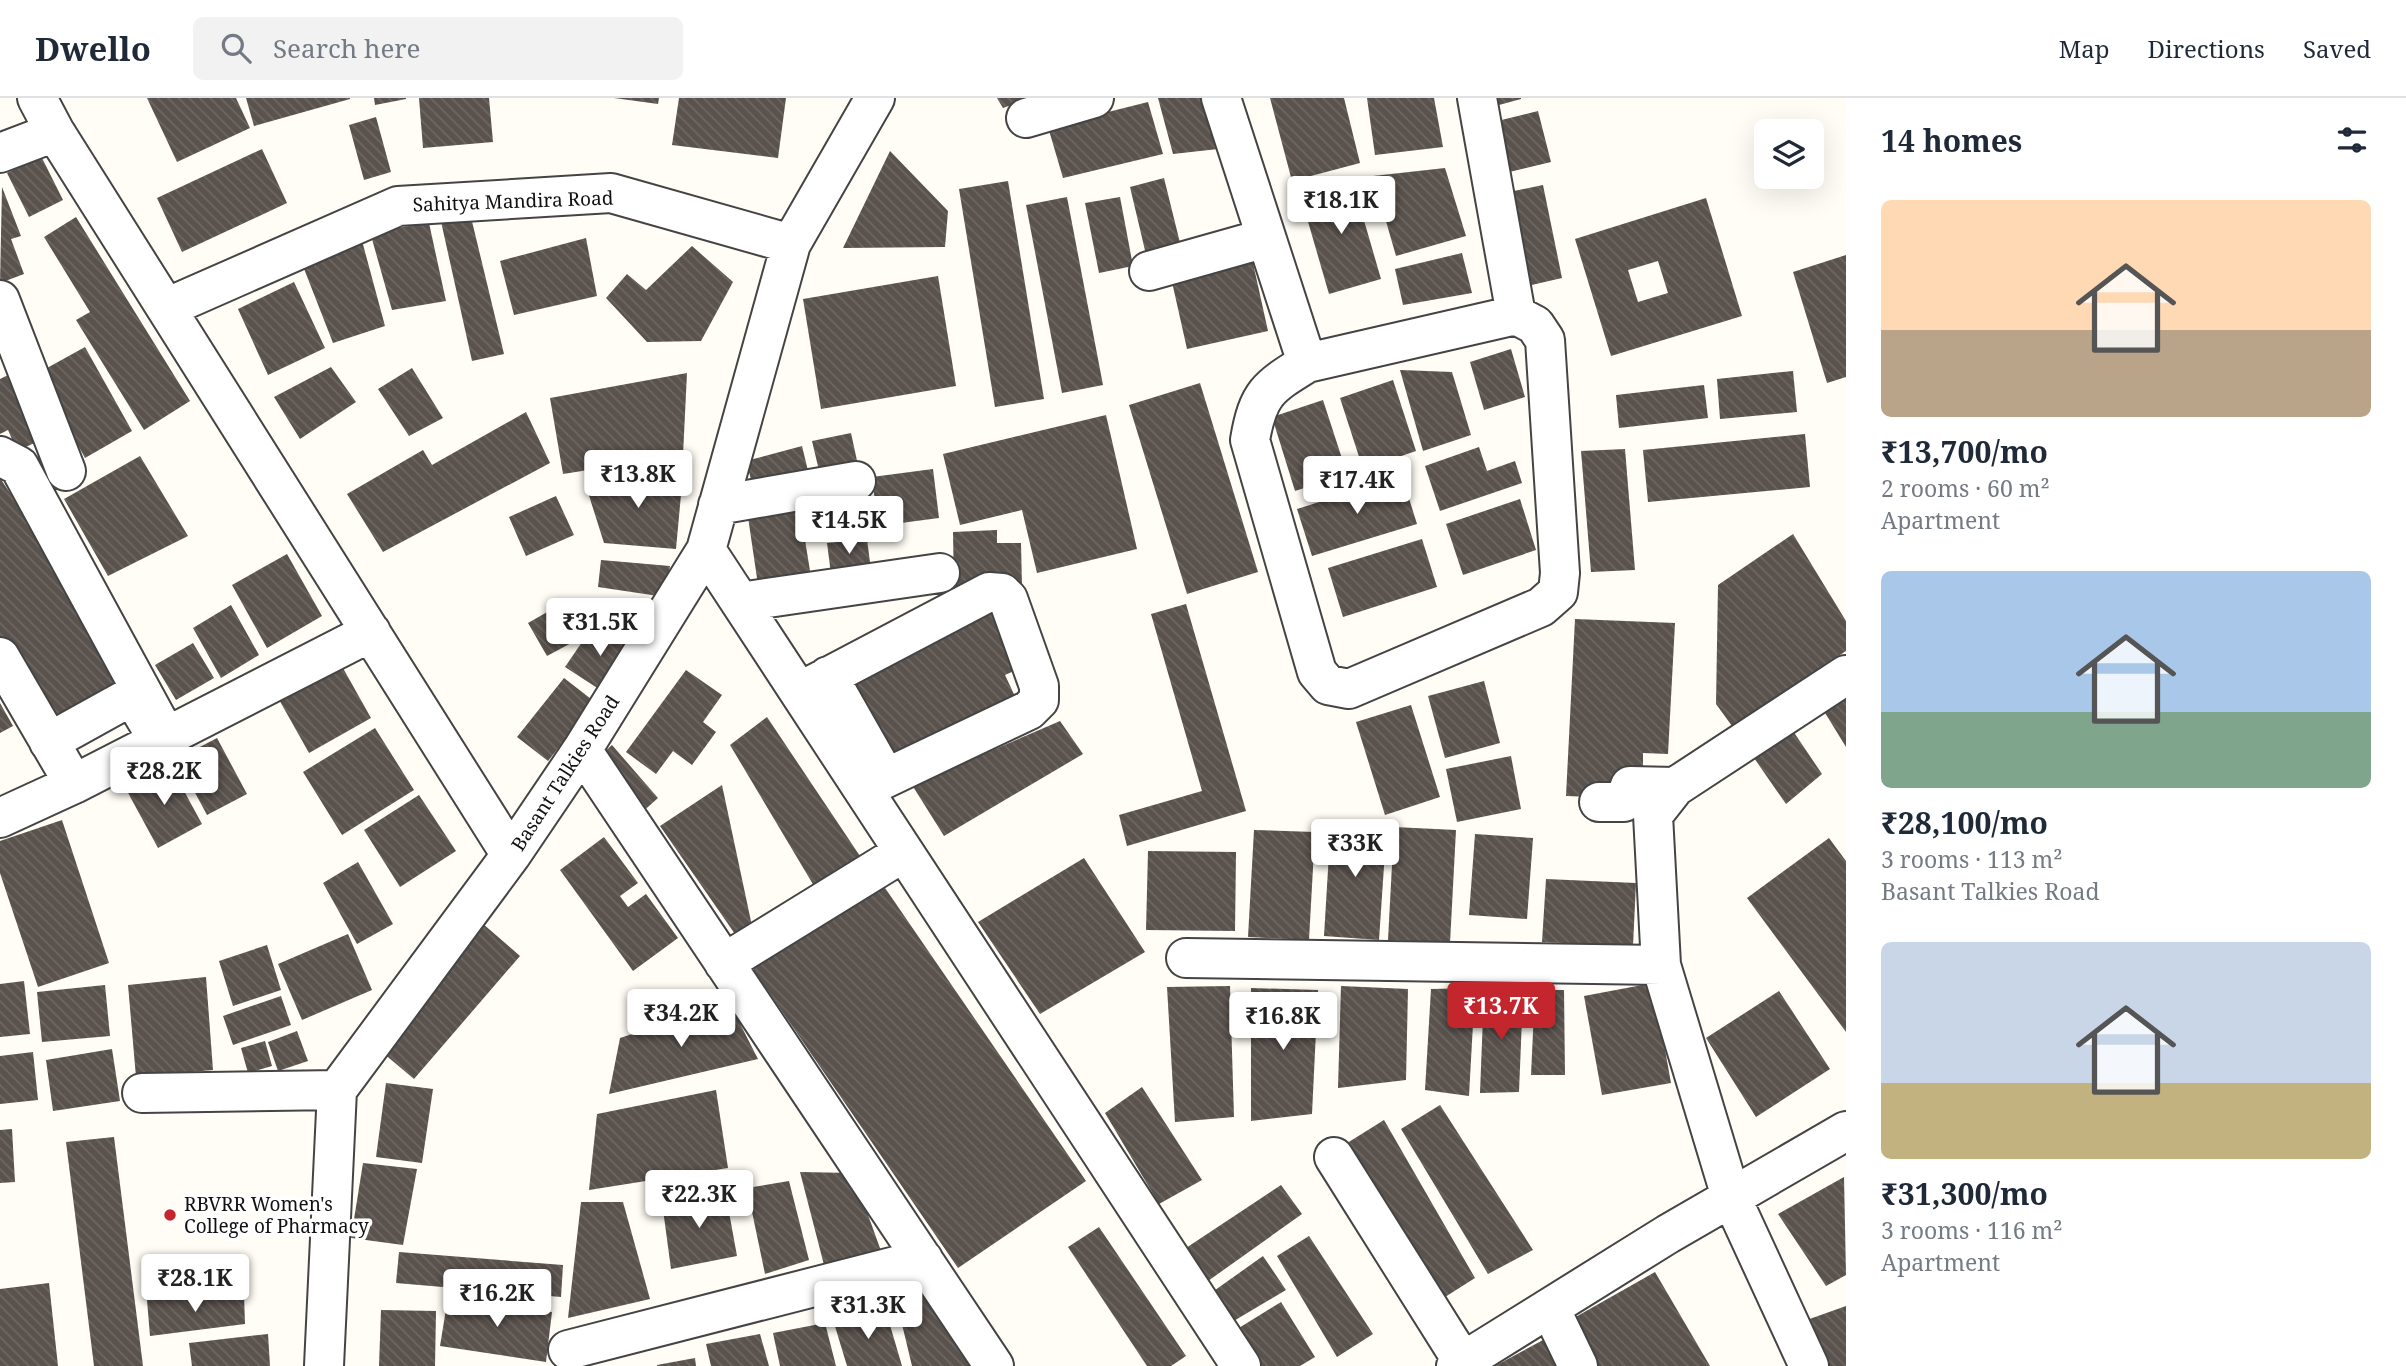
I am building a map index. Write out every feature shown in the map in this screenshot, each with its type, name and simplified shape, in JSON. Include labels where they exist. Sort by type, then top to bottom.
[{"type":"street","points":[[37,98],[55,132],[512,855]]},
{"type":"street","name":"Basant Talkies Road","points":[[337,1090],[512,855],[582,750],[706,550],[790,244],[875,98]]},
{"type":"street","points":[[1026,118],[1094,98]]},
{"type":"street","points":[[1222,98],[1307,363]]},
{"type":"street","points":[[1477,98],[1516,315]]},
{"type":"street","points":[[0,153],[55,132]]},
{"type":"street","name":"Sahitya Mandira Road","points":[[166,308],[398,206],[611,193],[790,244]]},
{"type":"street","points":[[1149,271],[1266,238]]},
{"type":"street","points":[[0,300],[66,471]]},
{"type":"street","points":[[1516,315],[1535,325],[1545,340],[1560,573],[1558,593],[1541,607],[1349,690],[1328,685],[1317,672],[1250,440],[1254,412],[1271,386],[1307,363],[1516,315]]},
{"type":"street","points":[[0,456],[19,466],[162,738]]},
{"type":"street","points":[[718,505],[856,481]]},
{"type":"street","points":[[706,550],[740,602],[814,684],[874,784],[904,852],[1241,1366]]},
{"type":"street","points":[[740,602],[940,573]]},
{"type":"street","points":[[814,684],[989,592],[1002,593],[1008,598],[1039,686],[1039,701],[1029,710],[874,784]]},
{"type":"street","points":[[0,818],[74,784],[371,632]]},
{"type":"street","points":[[0,657],[74,784]]},
{"type":"street","points":[[1809,1366],[1731,1197],[1661,964],[1653,815],[1675,788],[1846,675]]},
{"type":"street","points":[[50,741],[132,696],[162,738]]},
{"type":"street","points":[[582,750],[994,1366]]},
{"type":"street","points":[[1599,802],[1625,802],[1630,786],[1675,788]]},
{"type":"street","points":[[724,963],[904,852]]},
{"type":"street","points":[[1186,958],[1661,964]]},
{"type":"street","points":[[142,1093],[337,1090],[324,1366]]},
{"type":"street","points":[[1334,1157],[1459,1364],[1731,1197],[1846,1131]]},
{"type":"street","points":[[568,1350],[923,1259]]},
{"type":"street","points":[[1550,1308],[1578,1366]]},
{"type":"building","points":[[147,98],[236,98],[250,128],[177,162]]},
{"type":"building","points":[[246,98],[350,98],[350,99],[254,126]]},
{"type":"building","points":[[374,98],[406,98],[406,99],[375,105]]},
{"type":"building","points":[[419,98],[489,98],[493,142],[423,148]]},
{"type":"building","points":[[614,98],[659,98],[658,104]]},
{"type":"building","points":[[679,98],[786,98],[778,158],[672,145]]},
{"type":"building","points":[[997,98],[1032,98],[1003,108]]},
{"type":"building","points":[[1158,98],[1204,98],[1218,149],[1173,154]]},
{"type":"building","points":[[1270,98],[1344,98],[1360,163],[1292,181]]},
{"type":"building","points":[[1367,98],[1434,98],[1443,147],[1375,155]]},
{"type":"building","points":[[1497,98],[1521,98],[1521,99],[1499,105]]},
{"type":"building","points":[[1148,102],[1163,154],[1063,178],[1048,127]]},
{"type":"building","points":[[1538,111],[1551,162],[1497,175],[1485,124]]},
{"type":"building","points":[[376,117],[391,172],[364,180],[349,125]]},
{"type":"building","points":[[262,149],[287,203],[182,252],[157,198]]},
{"type":"building","points":[[890,151],[948,211],[945,247],[843,248]]},
{"type":"building","points":[[41,156],[63,200],[29,217],[7,173]]},
{"type":"building","points":[[1445,168],[1466,236],[1396,256],[1373,176]]},
{"type":"building","points":[[1164,178],[1183,255],[1148,263],[1130,187]]},
{"type":"building","points":[[1352,179],[1381,279],[1329,294],[1300,194]]},
{"type":"building","points":[[1008,181],[1044,399],[995,407],[959,189]]},
{"type":"building","points":[[1543,185],[1562,278],[1518,288],[1499,194]]},
{"type":"building","points":[[2,187],[21,236],[11,239],[24,274],[0,283]]},
{"type":"building","points":[[1067,197],[1103,385],[1062,393],[1026,205]]},
{"type":"building","points":[[1120,197],[1133,266],[1099,273],[1085,203]]},
{"type":"building","points":[[1706,198],[1742,316],[1611,356],[1575,239]],"holes":[[[1658,261],[1668,293],[1638,302],[1628,270]]]},
{"type":"building","points":[[470,213],[504,354],[472,361],[440,217]]},
{"type":"building","points":[[76,217],[190,401],[144,430],[76,320],[90,312],[44,237]]},
{"type":"building","points":[[429,223],[446,301],[392,310],[370,232]]},
{"type":"building","points":[[361,237],[385,326],[333,343],[301,261]]},
{"type":"building","points":[[586,238],[597,296],[514,315],[500,261]]},
{"type":"building","points":[[692,246],[733,282],[701,341],[647,342],[606,298],[627,274],[646,290]]},
{"type":"building","points":[[1462,253],[1472,293],[1403,305],[1395,269]]},
{"type":"building","points":[[1251,254],[1268,331],[1187,349],[1170,273]]},
{"type":"building","points":[[1846,255],[1846,377],[1827,383],[1793,272]]},
{"type":"building","points":[[938,276],[956,386],[821,409],[803,299]]},
{"type":"building","points":[[294,282],[325,348],[268,375],[238,309]]},
{"type":"building","points":[[85,347],[132,431],[85,458],[38,373]]},
{"type":"building","points":[[1511,349],[1525,397],[1484,410],[1470,362]]},
{"type":"building","points":[[331,367],[356,402],[300,439],[274,397]]},
{"type":"building","points":[[412,368],[443,418],[409,436],[378,389]]},
{"type":"building","points":[[1400,370],[1452,372],[1471,435],[1423,451]]},
{"type":"building","points":[[1793,371],[1797,412],[1720,419],[1717,379]]},
{"type":"building","points":[[12,373],[41,440],[17,451],[8,430],[0,434],[0,379]]},
{"type":"building","points":[[687,373],[683,455],[563,474],[550,398]]},
{"type":"building","points":[[1393,380],[1416,451],[1363,469],[1340,398]]},
{"type":"building","points":[[1200,383],[1258,572],[1187,594],[1129,405]]},
{"type":"building","points":[[1704,385],[1708,418],[1619,428],[1616,395]]},
{"type":"building","points":[[1323,400],[1347,474],[1295,491],[1272,417]]},
{"type":"building","points":[[526,412],[550,463],[383,552],[347,494],[423,450],[432,465]]},
{"type":"building","points":[[1106,415],[1137,549],[1037,573],[1022,510],[960,525],[943,454]]},
{"type":"building","points":[[851,433],[859,470],[821,479],[812,441]]},
{"type":"building","points":[[1805,434],[1810,487],[1648,502],[1643,450]]},
{"type":"building","points":[[802,446],[810,479],[755,494],[746,461]]},
{"type":"building","points":[[1479,447],[1487,471],[1515,461],[1522,483],[1440,511],[1425,466]]},
{"type":"building","points":[[1625,449],[1635,570],[1591,572],[1581,451]]},
{"type":"building","points":[[140,456],[188,536],[108,576],[64,499]]},
{"type":"building","points":[[933,469],[939,518],[878,526],[872,477]]},
{"type":"building","points":[[683,473],[676,549],[604,543],[585,483]]},
{"type":"building","points":[[1402,476],[1417,524],[1312,556],[1297,509]]},
{"type":"building","points":[[0,478],[18,505],[31,495],[137,690],[57,734],[0,639]]},
{"type":"building","points":[[864,493],[868,527],[828,531],[825,497]]},
{"type":"building","points":[[556,496],[574,535],[526,556],[509,517]]},
{"type":"building","points":[[1520,499],[1536,550],[1463,575],[1446,524]]},
{"type":"building","points":[[800,509],[811,577],[758,585],[748,517]]},
{"type":"building","points":[[997,530],[997,543],[1021,543],[1022,587],[954,588],[953,532]]},
{"type":"building","points":[[1793,534],[1846,621],[1846,651],[1732,726],[1716,704],[1718,585]]},
{"type":"building","points":[[867,539],[871,570],[831,574],[827,543]]},
{"type":"building","points":[[1422,539],[1437,587],[1343,617],[1328,568]]},
{"type":"building","points":[[287,554],[322,616],[267,648],[232,585]]},
{"type":"building","points":[[601,560],[670,566],[665,597],[598,587]]},
{"type":"building","points":[[996,594],[1016,658],[1009,661],[1014,671],[1005,675],[1020,707],[887,774],[837,675]]},
{"type":"building","points":[[1186,604],[1246,811],[1127,846],[1119,815],[1202,791],[1151,614]]},
{"type":"building","points":[[231,605],[259,655],[221,678],[193,628]]},
{"type":"building","points":[[556,607],[575,641],[547,656],[528,623]]},
{"type":"building","points":[[1575,619],[1675,623],[1668,754],[1643,753],[1643,770],[1621,769],[1619,798],[1566,796]]},
{"type":"building","points":[[595,623],[634,649],[605,693],[565,667]]},
{"type":"building","points":[[193,643],[214,678],[176,700],[155,665]]},
{"type":"building","points":[[339,661],[371,718],[309,753],[277,696]]},
{"type":"building","points":[[686,670],[722,695],[703,722],[716,732],[692,765],[673,751],[656,774],[626,752]]},
{"type":"building","points":[[564,678],[595,702],[548,761],[517,737]]},
{"type":"building","points":[[1484,681],[1500,743],[1445,758],[1428,696]]},
{"type":"building","points":[[1846,693],[1846,747],[1822,708]]},
{"type":"building","points":[[0,703],[13,726],[0,733]]},
{"type":"building","points":[[1411,705],[1440,797],[1385,815],[1356,722]]},
{"type":"building","points":[[767,717],[866,865],[817,891],[730,745]]},
{"type":"building","points":[[1060,721],[1083,754],[944,836],[912,785]]},
{"type":"building","points":[[375,728],[414,790],[342,835],[303,772]]},
{"type":"building","points":[[1793,731],[1822,774],[1786,804],[1754,758]]},
{"type":"building","points":[[217,738],[247,794],[207,815],[177,759]]},
{"type":"building","points":[[612,745],[658,798],[639,815],[593,762]]},
{"type":"building","points":[[1511,756],[1521,809],[1457,822],[1446,769]]},
{"type":"building","points":[[171,767],[202,824],[158,848],[127,791]]},
{"type":"building","points":[[722,785],[752,926],[735,934],[660,826]]},
{"type":"building","points":[[419,795],[456,851],[400,887],[364,830]]},
{"type":"building","points":[[62,820],[109,963],[38,987],[0,873],[0,841]]},
{"type":"building","points":[[1331,820],[1387,822],[1379,940],[1324,936]]},
{"type":"building","points":[[1394,827],[1456,830],[1450,943],[1388,940]]},
{"type":"building","points":[[1254,830],[1315,832],[1309,940],[1248,937]]},
{"type":"building","points":[[1475,834],[1533,838],[1527,919],[1469,915]]},
{"type":"building","points":[[604,837],[638,883],[620,896],[628,907],[646,894],[678,938],[633,971],[560,870]]},
{"type":"building","points":[[1829,838],[1846,861],[1846,1032],[1747,898]]},
{"type":"building","points":[[1148,851],[1236,852],[1235,931],[1146,930]]},
{"type":"building","points":[[1084,858],[1145,952],[1040,1014],[978,922]]},
{"type":"building","points":[[358,862],[393,924],[357,944],[323,883]]},
{"type":"building","points":[[1546,879],[1636,883],[1633,946],[1542,942]]},
{"type":"building","points":[[881,882],[1086,1181],[958,1268],[753,969]]},
{"type":"building","points":[[482,923],[520,956],[414,1079],[376,1047]]},
{"type":"building","points":[[348,934],[372,990],[302,1020],[278,964]]},
{"type":"building","points":[[267,945],[281,990],[233,1006],[219,961]]},
{"type":"building","points":[[206,977],[213,1070],[136,1077],[128,985]]},
{"type":"building","points":[[24,981],[30,1034],[0,1037],[0,984]]},
{"type":"building","points":[[1653,983],[1671,1083],[1602,1095],[1584,996]]},
{"type":"building","points":[[105,985],[110,1036],[42,1042],[37,992]]},
{"type":"building","points":[[1230,986],[1234,1117],[1175,1122],[1167,987]]},
{"type":"building","points":[[1341,986],[1408,989],[1406,1080],[1338,1088]]},
{"type":"building","points":[[1251,988],[1318,990],[1312,1114],[1251,1121]]},
{"type":"building","points":[[1475,988],[1469,1096],[1425,1090],[1431,989]]},
{"type":"building","points":[[1535,990],[1564,990],[1565,1075],[1531,1075]]},
{"type":"building","points":[[1484,991],[1523,994],[1519,1092],[1480,1093]]},
{"type":"building","points":[[1779,991],[1830,1069],[1756,1117],[1706,1038]]},
{"type":"building","points":[[281,996],[291,1025],[233,1045],[223,1016]]},
{"type":"building","points":[[729,1002],[758,1059],[609,1094],[620,1038]]},
{"type":"building","points":[[297,1031],[308,1061],[278,1071],[268,1042]]},
{"type":"building","points":[[265,1041],[272,1066],[248,1073],[241,1048]]},
{"type":"building","points":[[112,1049],[120,1101],[53,1111],[46,1060]]},
{"type":"building","points":[[33,1052],[38,1100],[0,1104],[0,1056]]},
{"type":"building","points":[[386,1083],[433,1089],[422,1163],[376,1157]]},
{"type":"building","points":[[1142,1087],[1202,1180],[1159,1204],[1105,1113]]},
{"type":"building","points":[[716,1090],[728,1168],[589,1190],[597,1114]]},
{"type":"building","points":[[1440,1105],[1533,1250],[1488,1274],[1401,1129]]},
{"type":"building","points":[[1384,1120],[1475,1278],[1434,1304],[1344,1145]]},
{"type":"building","points":[[12,1129],[15,1182],[0,1183],[0,1130]]},
{"type":"building","points":[[114,1137],[143,1366],[94,1366],[66,1142]]},
{"type":"building","points":[[363,1163],[417,1169],[403,1245],[351,1238]]},
{"type":"building","points":[[800,1172],[853,1173],[881,1251],[824,1265]]},
{"type":"building","points":[[1844,1177],[1846,1275],[1826,1286],[1778,1214]]},
{"type":"building","points":[[789,1181],[809,1260],[765,1274],[747,1188]]},
{"type":"building","points":[[1281,1185],[1302,1214],[1208,1281],[1186,1248]]},
{"type":"building","points":[[725,1190],[737,1256],[671,1269],[662,1202]]},
{"type":"building","points":[[581,1202],[623,1202],[650,1299],[568,1318]]},
{"type":"building","points":[[1099,1227],[1186,1356],[1171,1366],[1147,1366],[1068,1247]]},
{"type":"building","points":[[1309,1236],[1373,1334],[1337,1357],[1277,1256]]},
{"type":"building","points":[[399,1252],[563,1265],[561,1297],[396,1283]]},
{"type":"building","points":[[1263,1256],[1286,1290],[1232,1322],[1211,1293]]},
{"type":"building","points":[[1655,1272],[1710,1366],[1590,1366],[1565,1323]]},
{"type":"building","points":[[49,1283],[58,1366],[0,1366],[0,1289]]},
{"type":"building","points":[[926,1288],[972,1366],[912,1366],[895,1295]]},
{"type":"building","points":[[244,1294],[245,1324],[150,1336],[147,1300]]},
{"type":"building","points":[[448,1297],[552,1312],[546,1362],[440,1346]]},
{"type":"building","points":[[1281,1302],[1315,1357],[1300,1366],[1256,1366],[1234,1331]]},
{"type":"building","points":[[1846,1306],[1846,1366],[1820,1366],[1804,1321]]},
{"type":"building","points":[[885,1308],[902,1366],[847,1366],[834,1323]]},
{"type":"building","points":[[381,1310],[436,1311],[435,1366],[379,1366]]},
{"type":"building","points":[[825,1323],[836,1366],[780,1366],[773,1333]]},
{"type":"building","points":[[268,1334],[270,1366],[192,1366],[189,1343]]},
{"type":"building","points":[[760,1334],[769,1366],[711,1366],[706,1344]]},
{"type":"building","points":[[1543,1340],[1556,1366],[1495,1366]]},
{"type":"building","points":[[695,1358],[696,1366],[657,1366],[657,1365]]},
{"type":"place","name":"RBVRR Women's College of Pharmacy","points":[[170,1215]]}]
